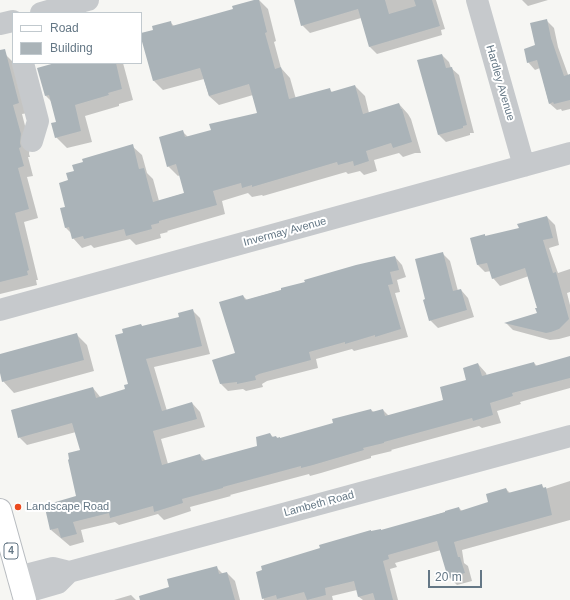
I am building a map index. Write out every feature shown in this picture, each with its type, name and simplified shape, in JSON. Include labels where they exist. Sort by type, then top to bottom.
[{"type":"main road","name":"4","points":[[0,510],[22,590]]},
{"type":"street","points":[[45,12],[88,0]]},
{"type":"street","name":"Hardley Avenue","points":[[477,0],[524,166]]},
{"type":"street","points":[[23,64],[38,121],[32,141]]},
{"type":"street","name":"Invermay Avenue","points":[[0,310],[570,153]]},
{"type":"street","name":"Lambeth Road","points":[[22,590],[58,583],[69,572],[570,436]]},
{"type":"building","points":[[259,0],[267,32],[265,33],[275,69],[281,67],[289,99],[330,88],[331,92],[355,85],[363,114],[399,103],[412,142],[393,148],[391,143],[366,151],[369,161],[354,166],[353,161],[338,165],[337,162],[252,187],[252,185],[242,188],[241,183],[213,191],[217,205],[159,221],[159,223],[151,225],[152,229],[126,236],[124,229],[84,239],[83,236],[72,239],[69,227],[65,228],[60,208],[65,207],[59,183],[68,180],[66,173],[74,171],[72,165],[83,162],[82,159],[133,144],[139,169],[144,168],[153,202],[184,193],[176,164],[167,167],[159,137],[183,130],[185,137],[211,130],[209,124],[257,113],[249,84],[209,96],[200,68],[153,81],[142,42],[142,33],[153,30],[152,26],[171,21],[172,26],[233,9],[232,6]]},
{"type":"building","points":[[294,0],[385,0],[389,14],[416,6],[414,0],[432,0],[440,26],[369,47],[358,9],[301,26]]},
{"type":"building","points":[[547,19],[551,38],[564,76],[570,74],[570,100],[554,104],[553,102],[549,104],[537,60],[527,63],[524,49],[535,45],[530,23]]},
{"type":"building","points":[[5,49],[19,103],[13,105],[21,134],[21,147],[19,148],[24,166],[18,168],[29,209],[15,213],[29,270],[27,271],[28,275],[0,282],[0,50]]},
{"type":"building","points":[[442,54],[446,68],[452,67],[467,125],[463,126],[463,128],[438,135],[417,60]]},
{"type":"building","points":[[51,64],[116,64],[122,89],[108,93],[109,95],[75,105],[81,131],[55,138],[51,123],[56,122],[49,95],[45,96],[37,68]]},
{"type":"building","points":[[547,216],[553,238],[543,240],[553,273],[556,272],[569,319],[559,329],[546,333],[504,323],[537,313],[535,308],[537,308],[525,268],[492,279],[487,263],[477,265],[470,238],[519,228],[517,224]]},
{"type":"building","points":[[443,252],[453,291],[461,289],[467,310],[429,321],[423,300],[425,299],[415,259]]},
{"type":"building","points":[[395,256],[399,270],[390,272],[393,284],[388,285],[401,329],[375,337],[375,335],[345,344],[345,342],[309,352],[311,360],[259,374],[255,376],[256,380],[237,384],[237,382],[220,384],[212,360],[235,353],[219,302],[243,295],[245,300],[305,282],[304,280],[356,265]]},
{"type":"building","points":[[193,309],[202,346],[146,359],[162,411],[192,402],[197,419],[153,431],[162,465],[200,454],[202,461],[257,446],[256,437],[270,433],[272,437],[276,436],[277,438],[280,438],[333,423],[332,419],[371,409],[372,412],[383,409],[385,416],[443,400],[440,387],[466,380],[463,368],[478,363],[482,376],[534,362],[535,366],[570,356],[570,378],[512,393],[513,396],[490,403],[493,415],[473,421],[472,418],[363,448],[364,450],[313,465],[301,468],[301,466],[223,487],[182,499],[183,503],[154,512],[153,506],[110,518],[109,513],[73,522],[77,534],[61,538],[58,528],[50,530],[45,508],[53,506],[52,503],[76,496],[68,460],[68,453],[80,450],[72,423],[18,438],[11,410],[93,387],[96,398],[125,389],[124,385],[128,384],[115,335],[123,333],[122,329],[179,317],[178,313]]},
{"type":"building","points":[[77,333],[84,360],[2,382],[0,373],[0,354]]},
{"type":"building","points":[[542,484],[543,488],[546,487],[552,515],[454,542],[458,557],[460,557],[465,573],[448,578],[437,541],[388,555],[389,559],[383,561],[393,600],[375,600],[373,593],[358,597],[354,581],[325,588],[326,595],[307,600],[304,592],[277,599],[276,595],[262,599],[256,572],[262,570],[261,566],[320,548],[319,545],[371,530],[381,530],[459,507],[460,511],[488,502],[486,494],[506,488],[508,493]]},
{"type":"building","points":[[217,566],[219,574],[227,572],[235,600],[140,600],[139,596],[169,587],[167,579]]},
{"type":"place","name":"Landscape Road","points":[[18,507]]}]
